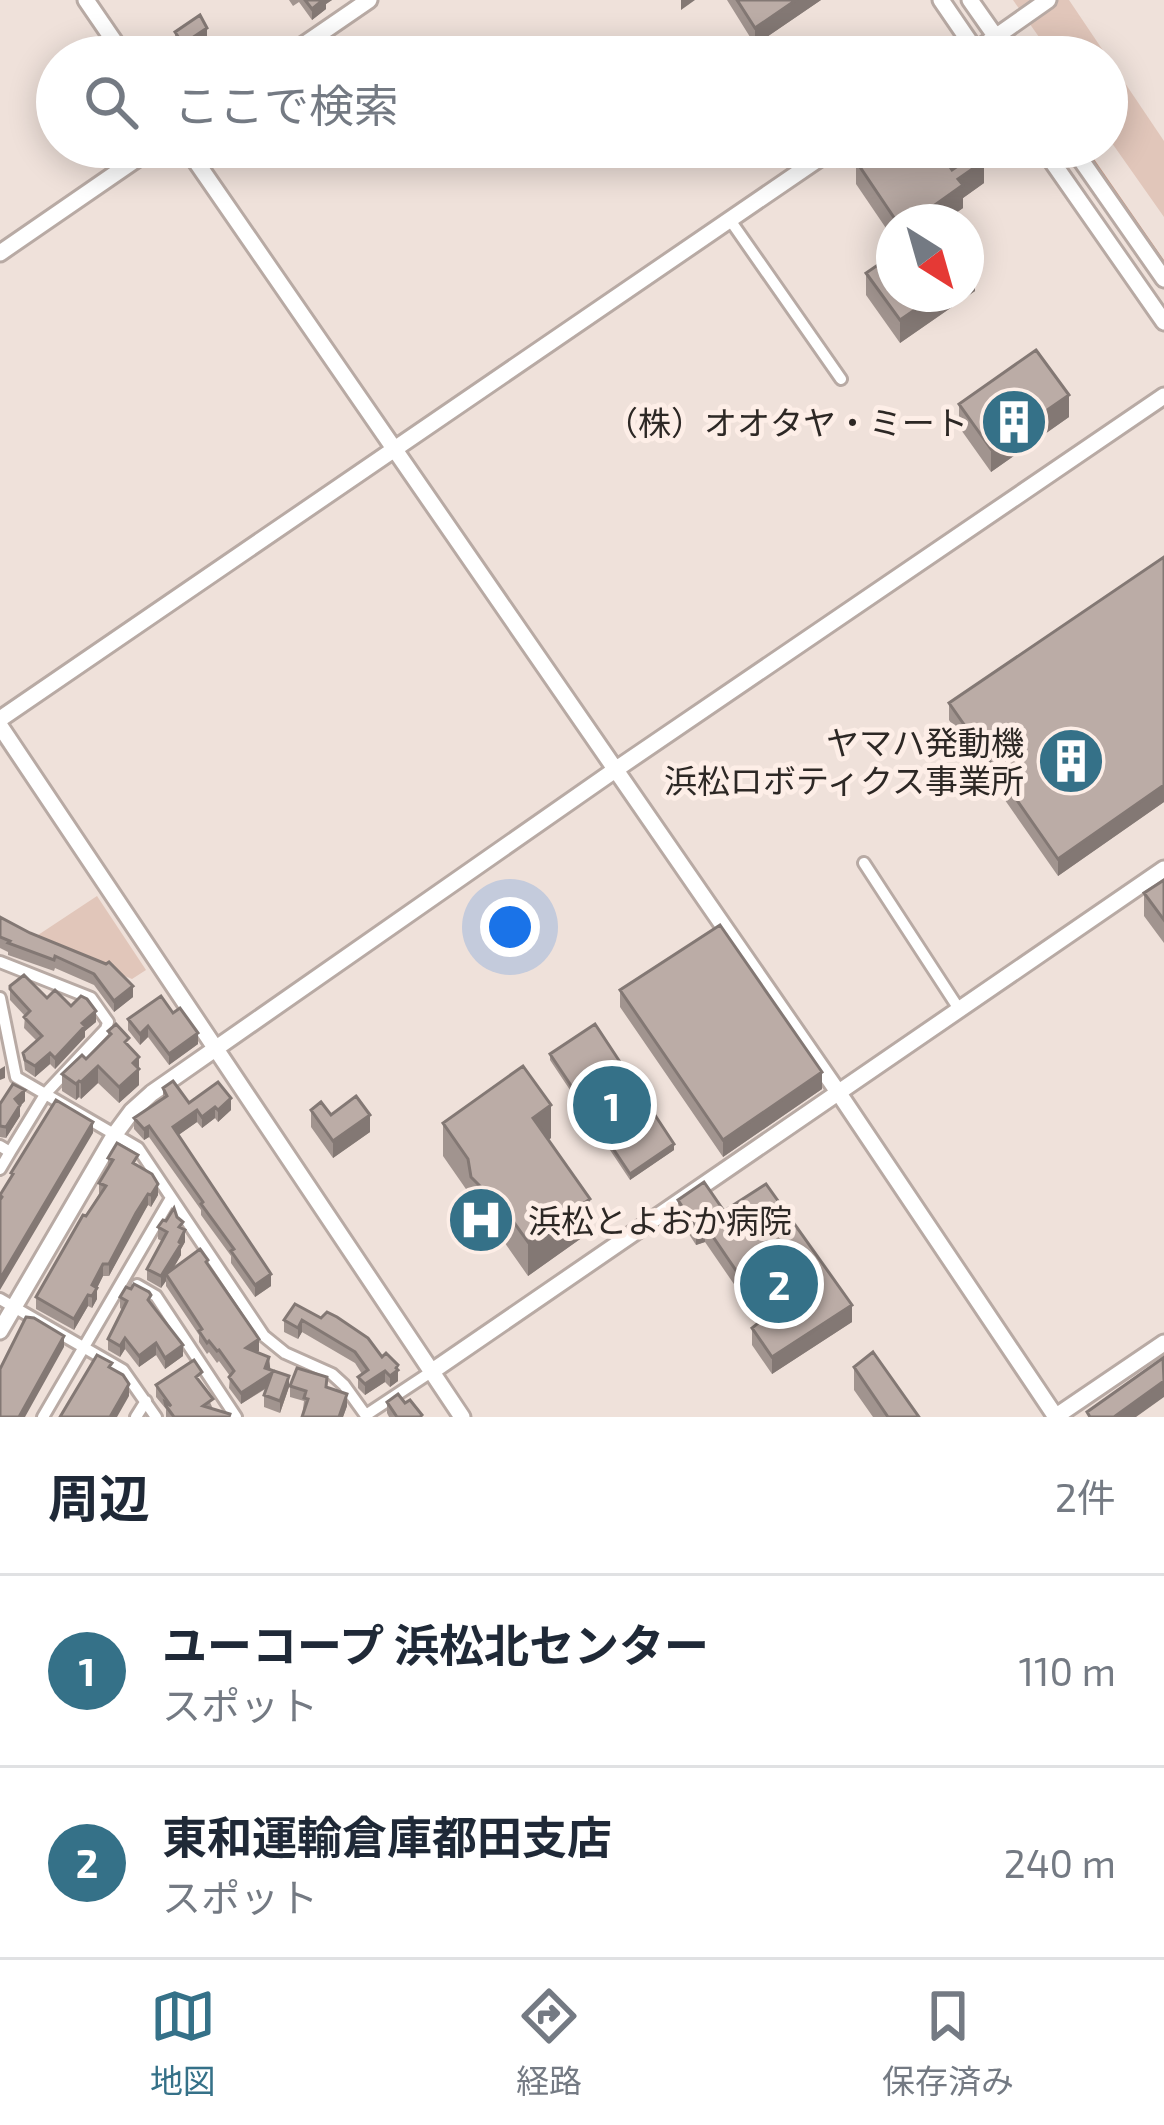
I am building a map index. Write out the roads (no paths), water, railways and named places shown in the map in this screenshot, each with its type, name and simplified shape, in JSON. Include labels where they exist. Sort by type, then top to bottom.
[{"type":"street","points":[[86,0],[111,36]]},
{"type":"street","points":[[317,36],[369,0]]},
{"type":"street","points":[[940,0],[962,36]]},
{"type":"street","points":[[970,0],[995,36]]},
{"type":"street","points":[[999,36],[1048,0]]},
{"type":"street","points":[[0,253],[123,168]]},
{"type":"street","points":[[200,168],[838,1092],[1055,1417],[1164,1342]]},
{"type":"street","points":[[462,1417],[0,723],[806,168]]},
{"type":"street","points":[[1057,168],[1164,322]]},
{"type":"street","points":[[1087,168],[1164,279]]},
{"type":"street","points":[[730,220],[841,379]]},
{"type":"street","points":[[0,1331],[7,1303],[115,1134],[152,1093],[1164,396]]},
{"type":"street","points":[[864,862],[959,1009]]},
{"type":"street","points":[[0,998],[14,1075],[138,1148],[264,1336],[285,1353],[332,1374],[367,1416],[1164,869]]},
{"type":"street","points":[[0,980],[4,964],[91,998],[107,1018],[106,1029],[46,1093],[5,1149],[0,1169]]},
{"type":"street","points":[[44,1417],[171,1198]]},
{"type":"street","points":[[124,1278],[155,1296],[236,1417]]},
{"type":"street","points":[[7,1303],[124,1371],[156,1417]]},
{"type":"street","points":[[136,1417],[146,1401]]},
{"type":"waterway","points":[[1098,168],[1164,264]]},
{"type":"place","name":"（株）オオタヤ・ミート","points":[[1014,422]]},
{"type":"place","name":"ヤマハ発動機 浜松ロボティクス事業所","points":[[1071,761]]},
{"type":"place","name":"ユーコープ 浜松北センター","points":[[612,1105]]},
{"type":"place","name":"浜松とよおか病院","points":[[481,1220]]},
{"type":"place","name":"東和運輸倉庫都田支店","points":[[779,1284]]}]
